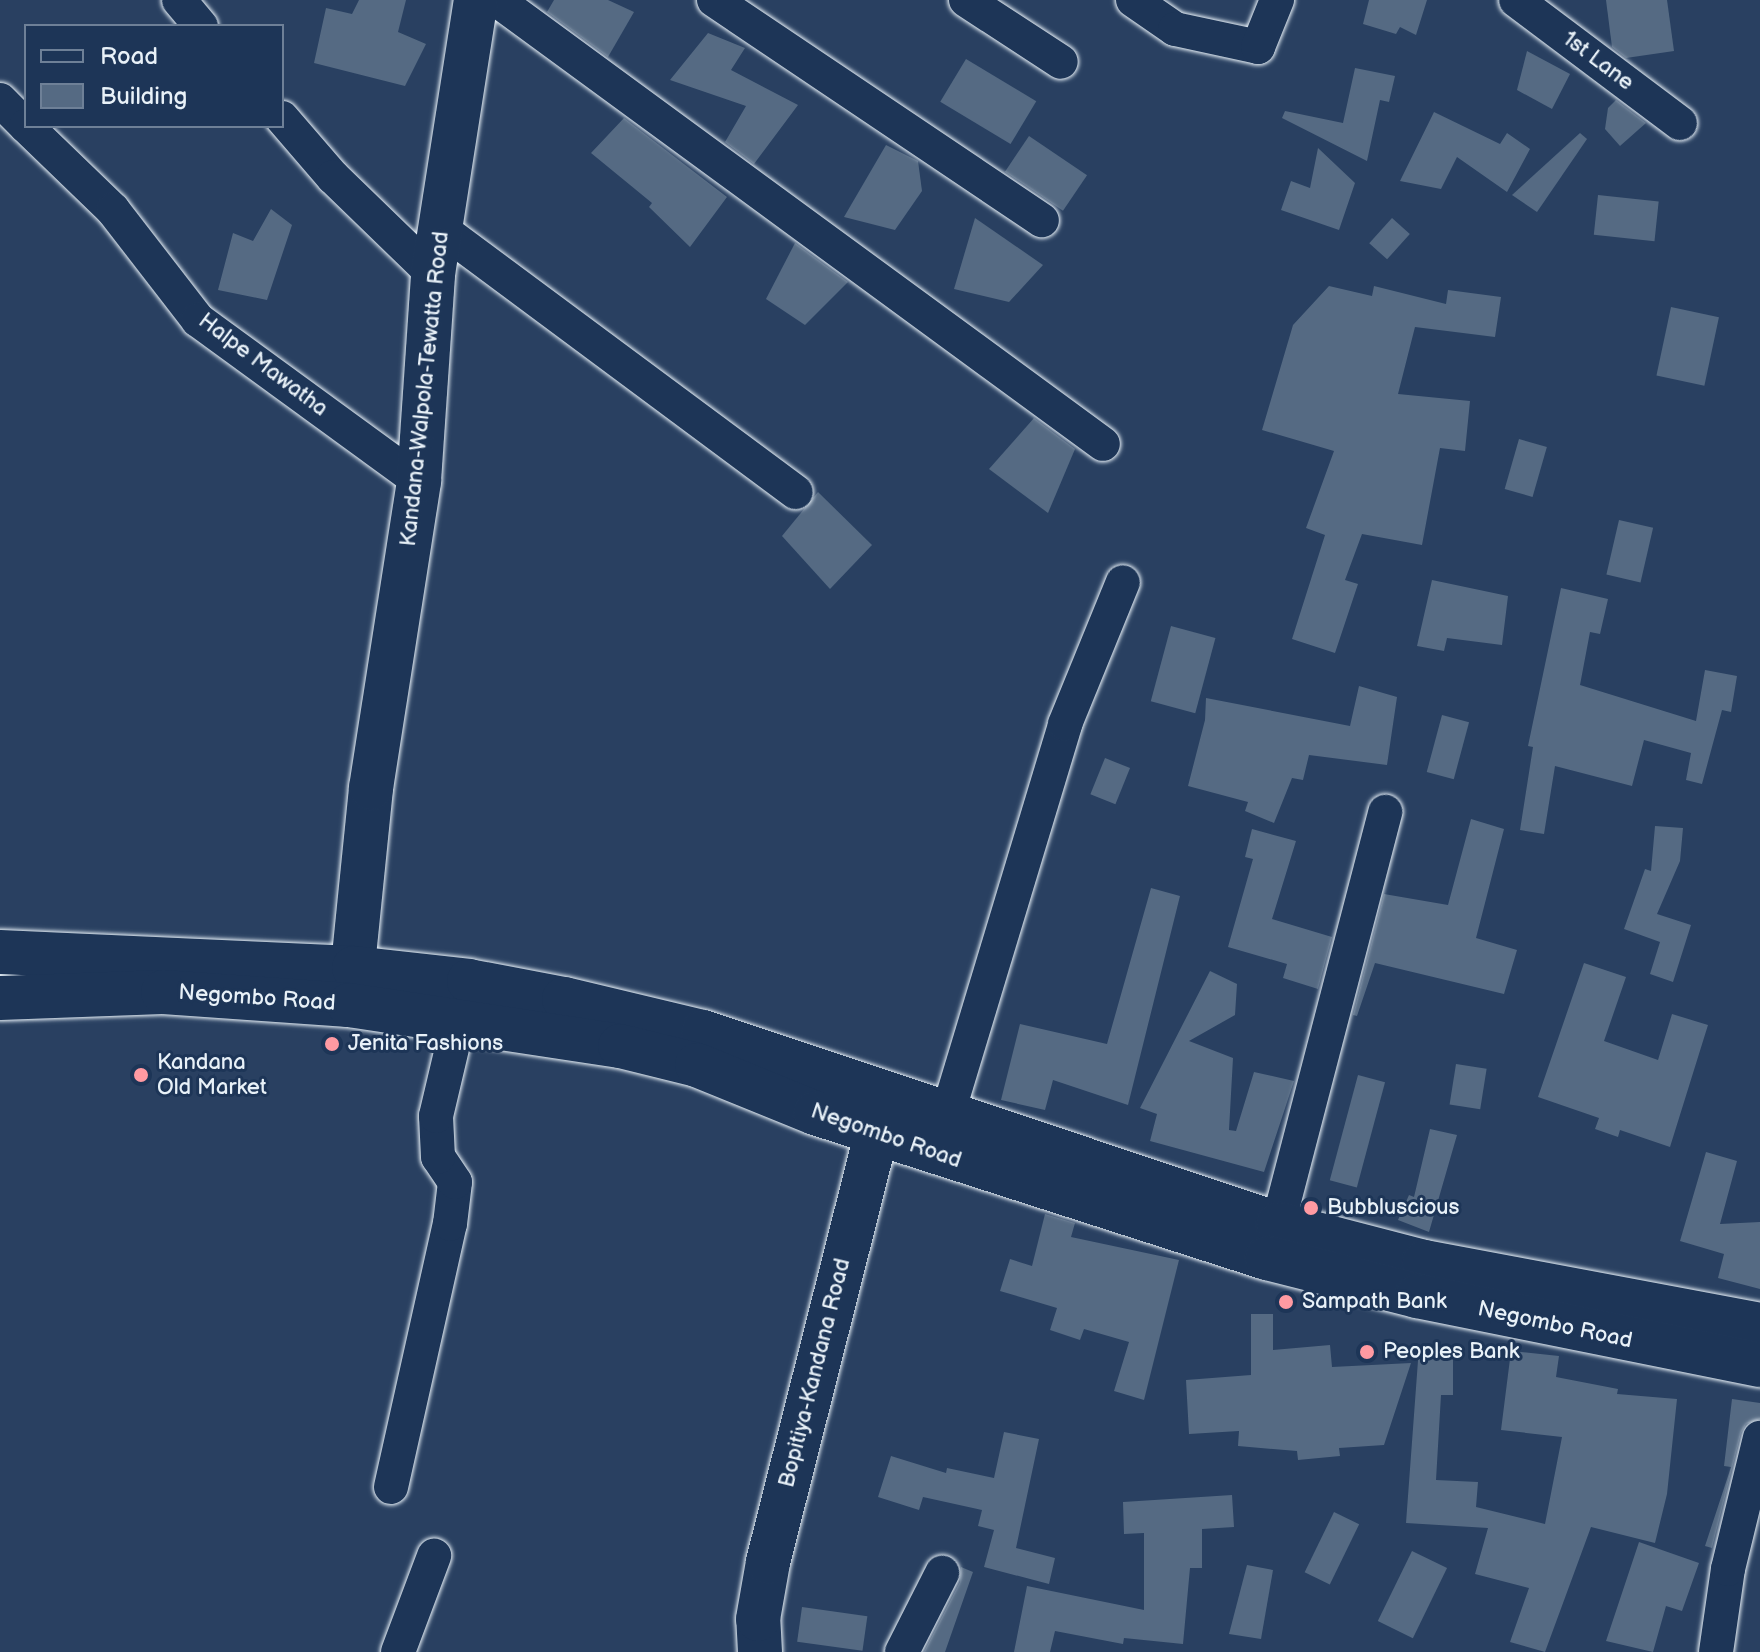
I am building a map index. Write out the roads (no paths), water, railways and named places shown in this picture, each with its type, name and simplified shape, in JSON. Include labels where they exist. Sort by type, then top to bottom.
[{"type":"main road","name":"Kandana-Walpola-Tewatta Road","points":[[351,986],[371,788],[419,481],[433,274],[476,0]]},
{"type":"main road","name":"Negombo Road","points":[[0,952],[351,986],[459,1019],[620,1046],[880,1114],[947,1116],[1278,1224],[1424,1262],[1760,1325]]},
{"type":"main road","name":"Negombo Road","points":[[0,998],[469,981],[638,1015],[703,1032],[880,1114],[1267,1258],[1432,1300],[1760,1365]]},
{"type":"main road","name":"Bopitiya-Kandana Road","points":[[760,1652],[758,1619],[768,1562],[880,1114]]},
{"type":"street","points":[[179,0],[199,24]]},
{"type":"street","points":[[497,0],[1103,444]]},
{"type":"street","points":[[714,0],[1042,220]]},
{"type":"street","points":[[966,0],[1061,62]]},
{"type":"street","points":[[1133,0],[1175,29],[1258,47],[1277,0]]},
{"type":"street","name":"1st Lane","points":[[1516,0],[1680,123]]},
{"type":"street","name":"Halpe Mawatha","points":[[0,100],[24,124]]},
{"type":"street","points":[[284,120],[333,177],[433,274]]},
{"type":"street","name":"Halpe Mawatha","points":[[28,128],[113,210],[198,320],[419,481]]},
{"type":"street","points":[[440,228],[796,492]]},
{"type":"street","points":[[947,1116],[1065,724],[1123,582]]},
{"type":"street","points":[[1278,1224],[1385,812]]},
{"type":"street","points":[[391,1487],[450,1224],[455,1182],[438,1157],[436,1116],[459,1019]]},
{"type":"street","points":[[1716,1652],[1728,1569],[1760,1438]]},
{"type":"street","points":[[398,1652],[434,1556]]},
{"type":"street","points":[[902,1652],[942,1573]]},
{"type":"place","name":"Jenita Fashions","points":[[332,1044]]},
{"type":"place","name":"Kandana Old Market","points":[[141,1075]]},
{"type":"place","name":"Bubbluscious","points":[[1311,1208]]},
{"type":"place","name":"Sampath Bank","points":[[1286,1302]]},
{"type":"place","name":"Peoples Bank","points":[[1367,1352]]}]
